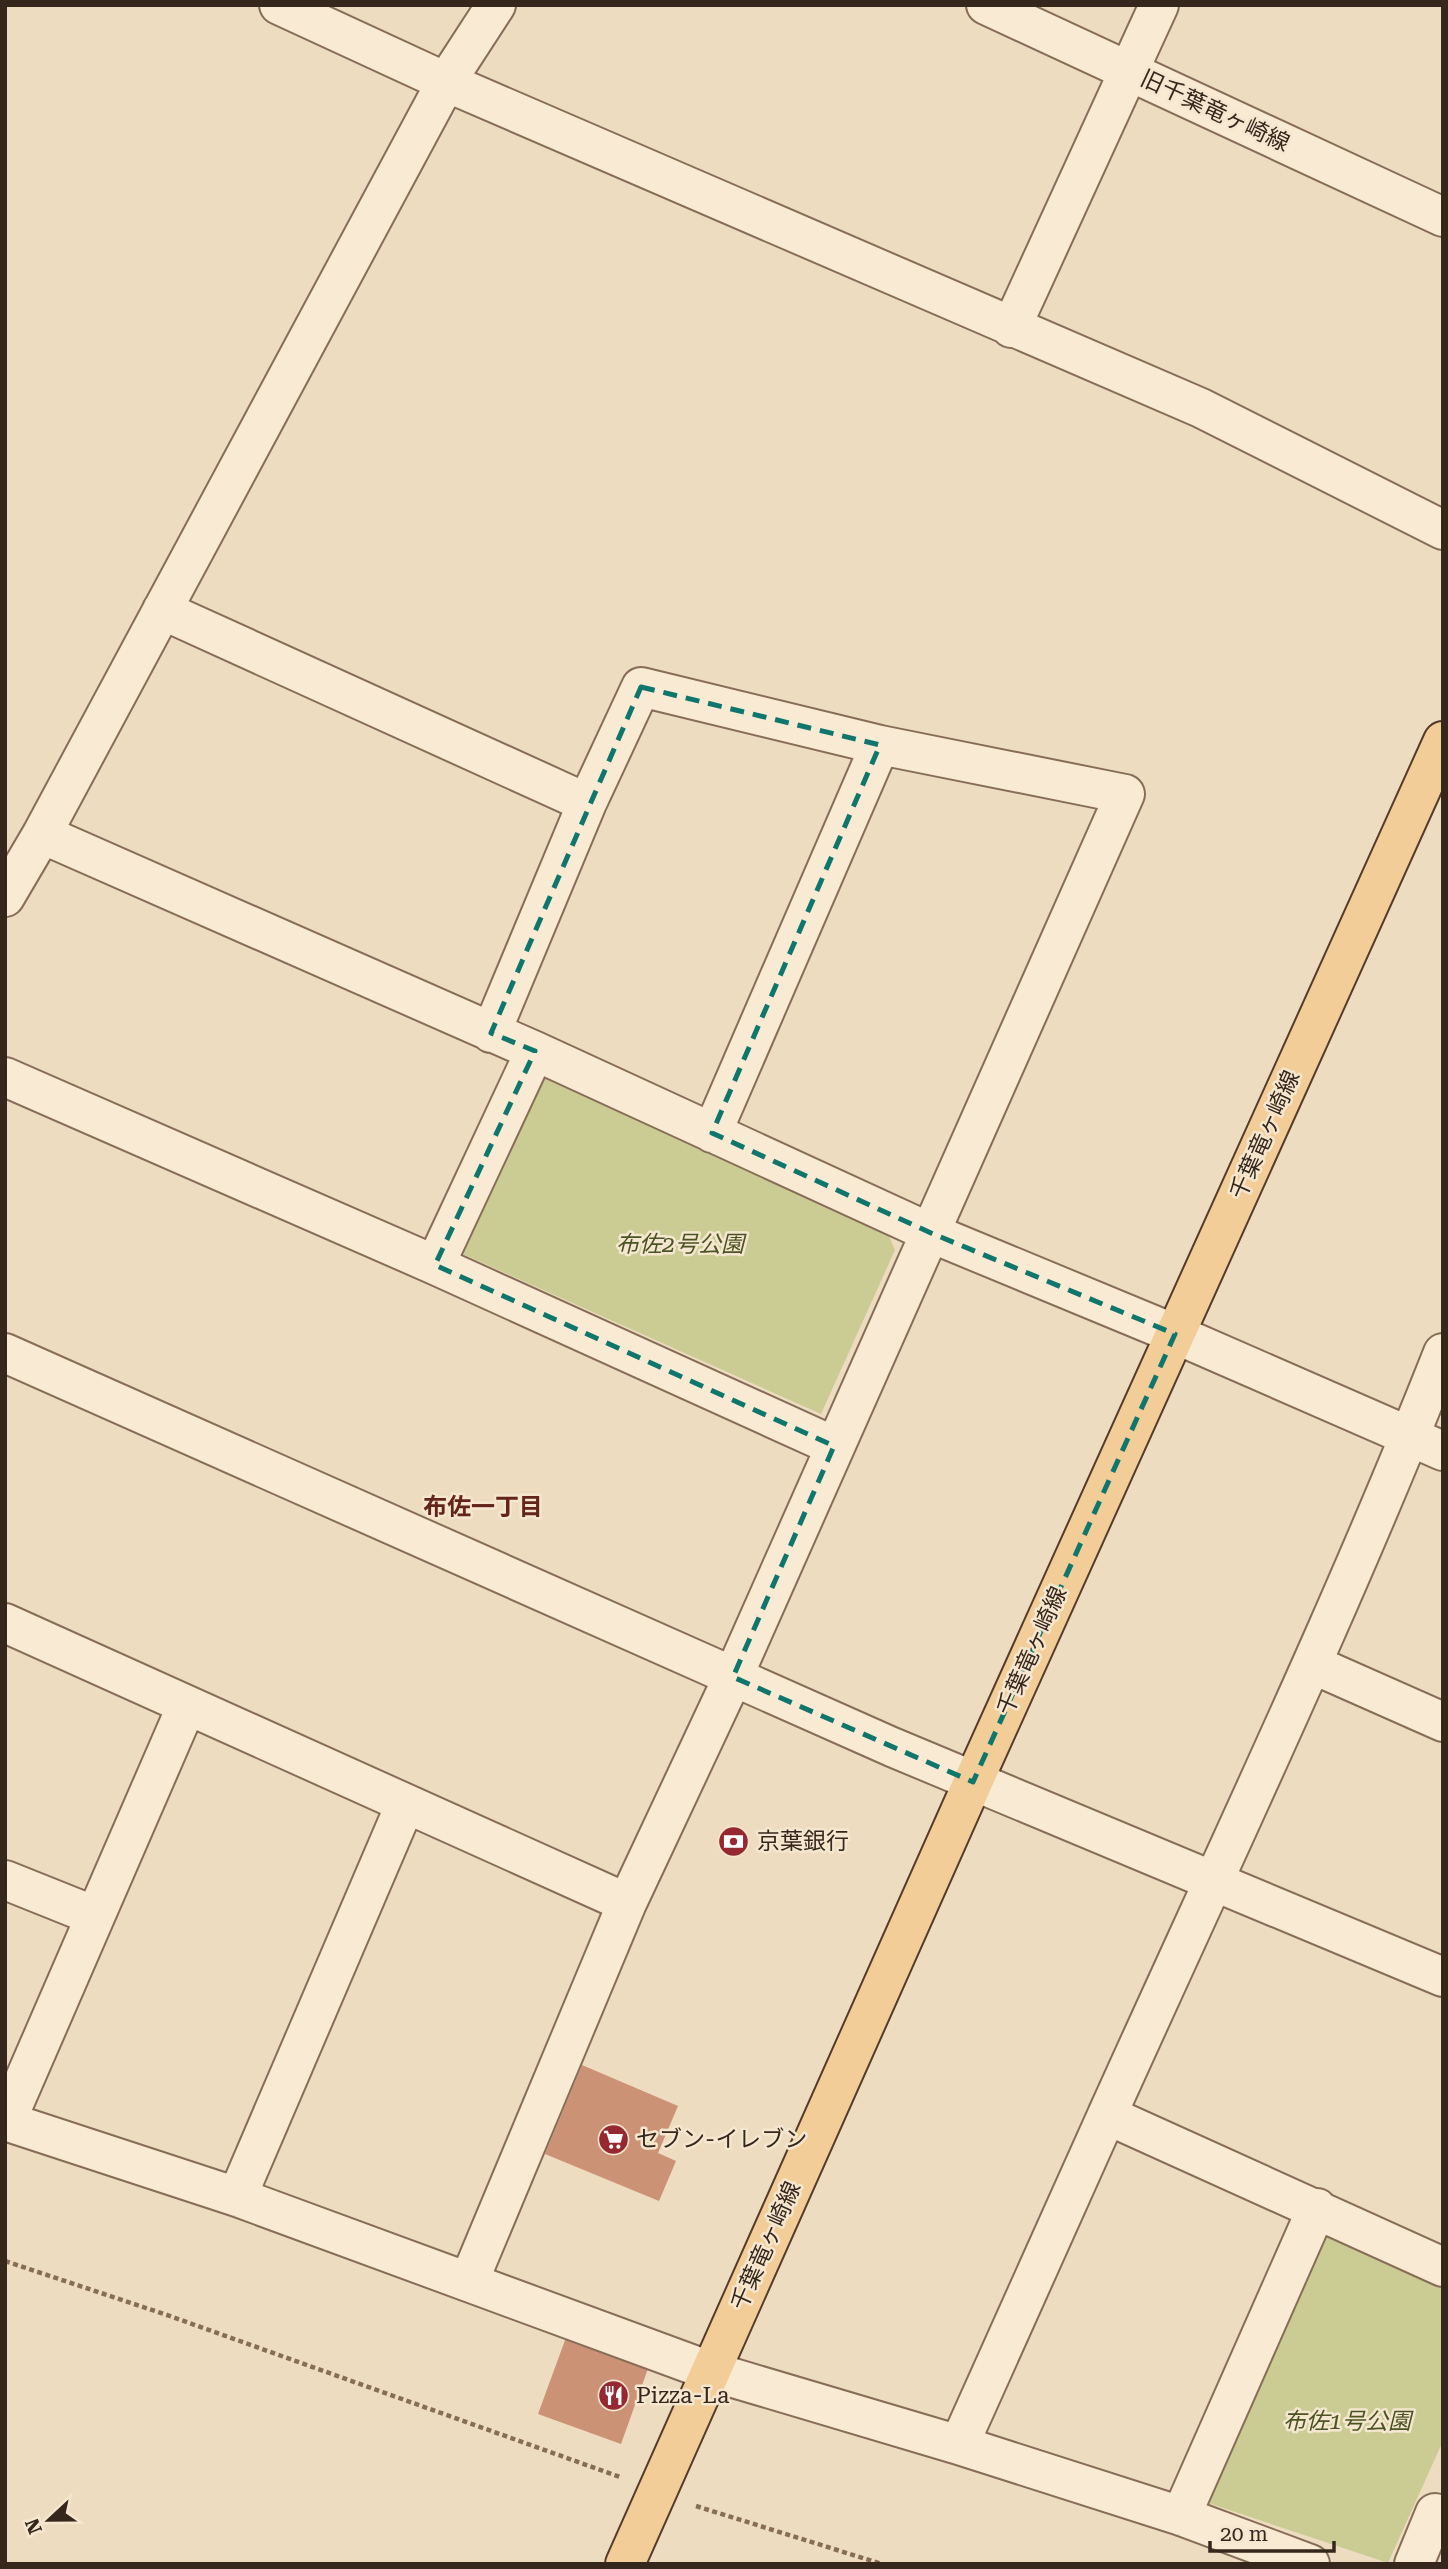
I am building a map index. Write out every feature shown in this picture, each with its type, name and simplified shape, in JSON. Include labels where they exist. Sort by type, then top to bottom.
[{"type":"main road","name":"千葉竜ヶ崎線","points":[[625,2564],[973,1782],[1443,741]]},
{"type":"street","points":[[279,5],[446,82],[1201,408],[1443,530]]},
{"type":"street","points":[[5,897],[42,834],[446,82],[496,5]]},
{"type":"street","name":"旧千葉竜ヶ崎線","points":[[986,5],[1443,217]]},
{"type":"street","points":[[1011,328],[1159,5]]},
{"type":"street","points":[[162,610],[587,803]]},
{"type":"street","points":[[469,2281],[627,1903],[733,1677],[1125,794],[880,745],[641,687],[587,803],[491,1033]]},
{"type":"street","points":[[712,1133],[880,745]]},
{"type":"street","points":[[42,834],[535,1051],[931,1233],[1175,1334],[1426,1444]]},
{"type":"street","points":[[435,1265],[535,1051]]},
{"type":"street","points":[[5,1077],[435,1265],[834,1446]]},
{"type":"street","points":[[5,1353],[973,1782],[1443,1977]]},
{"type":"street","points":[[959,2445],[1312,1664],[1426,1444],[1443,1353]]},
{"type":"street","points":[[5,1623],[627,1903]]},
{"type":"street","points":[[1312,1664],[1443,1722]]},
{"type":"street","points":[[187,1705],[6,2122],[237,2197],[710,2371],[959,2445],[1181,2516],[1310,2564]]},
{"type":"street","points":[[237,2197],[405,1805]]},
{"type":"street","points":[[5,1881],[95,1916]]},
{"type":"street","points":[[1107,2115],[1443,2267]]},
{"type":"street","points":[[1181,2516],[1317,2208]]},
{"type":"street","points":[[1414,2564],[1440,2508]]},
{"type":"path","points":[[5,2261],[180,2320],[621,2478]]},
{"type":"path","points":[[688,2503],[882,2564]]},
{"type":"highlighted area","points":[[641,687],[880,745],[712,1133],[931,1233],[1175,1334],[973,1782],[733,1677],[834,1446],[435,1265],[535,1051],[491,1033]]},
{"type":"green space","name":"布佐2号公園","points":[[535,1072],[886,1229],[895,1250],[821,1414],[456,1251]]},
{"type":"green space","name":"布佐1号公園","points":[[1327,2230],[1443,2284],[1443,2441],[1388,2563],[1208,2503]]},
{"type":"building","points":[[582,2065],[678,2106],[658,2153],[676,2161],[659,2201],[545,2154]]},
{"type":"building","points":[[568,2332],[650,2363],[621,2444],[538,2414]]},
{"type":"place","name":"京葉銀行","points":[[734,1841]]},
{"type":"place","name":"セブン-イレブン","points":[[613,2139]]},
{"type":"place","name":"Pizza-La","points":[[613,2395]]},
{"type":"district","name":"布佐一丁目","points":[[483,1507]]}]
